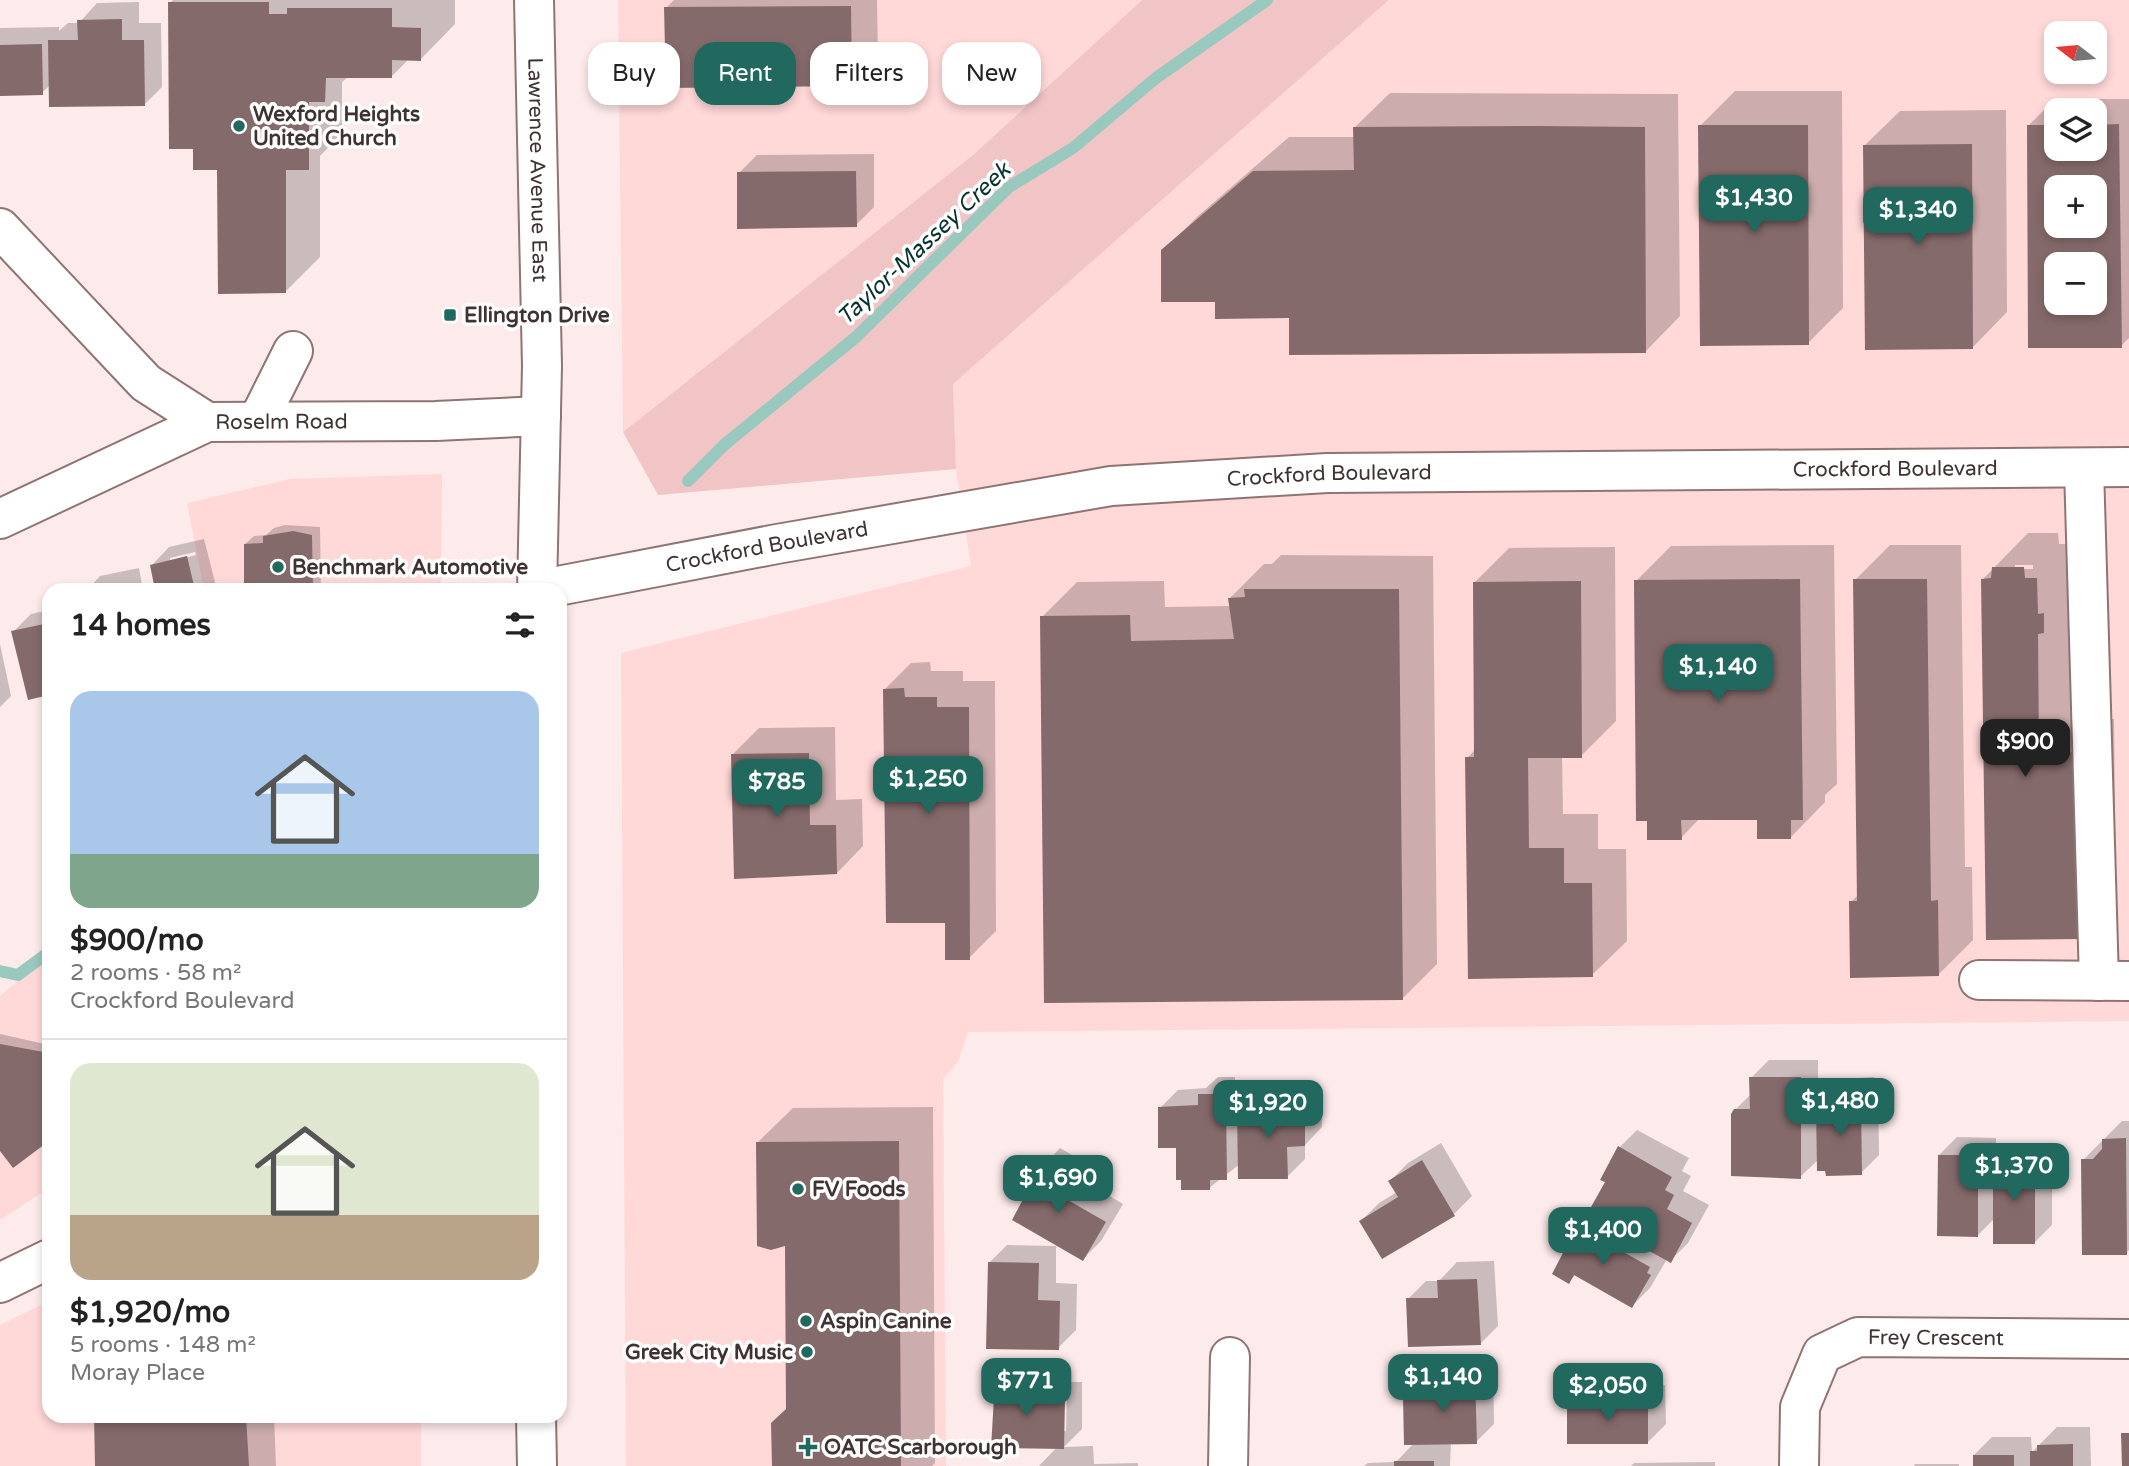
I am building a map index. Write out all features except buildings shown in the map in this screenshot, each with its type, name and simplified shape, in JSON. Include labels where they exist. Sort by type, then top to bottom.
[{"type":"street","name":"Lawrence Avenue East","points":[[534,0],[541,416],[537,583]]},
{"type":"street","points":[[0,228],[146,383],[207,422]]},
{"type":"street","points":[[258,421],[293,351]]},
{"type":"street","name":"Roselm Road","points":[[0,519],[207,422],[436,421],[541,416]]},
{"type":"street","name":"Crockford Boulevard","points":[[567,584],[790,541],[1111,486],[1327,473],[2129,467]]},
{"type":"street","points":[[1979,980],[2114,981],[2084,468]]},
{"type":"street","points":[[0,1283],[42,1262]]},
{"type":"street","name":"Frey Crescent","points":[[1799,1466],[1800,1407],[1822,1354],[1858,1337],[2129,1339]]},
{"type":"street","points":[[1228,1466],[1230,1357]]},
{"type":"street","points":[[536,1423],[537,1466]]},
{"type":"shaded area","points":[[618,0],[1142,0],[1041,93],[1041,42],[942,42],[942,105],[1028,105],[973,155],[623,432],[619,105],[680,105],[680,42],[618,42]]},
{"type":"shaded area","points":[[1142,0],[1389,0],[953,384],[956,469],[658,495],[623,432],[973,155],[1028,105],[1041,105],[1041,93]]},
{"type":"shaded area","points":[[1389,0],[2129,0],[2129,1021],[968,1032],[958,1062],[943,1079],[946,1466],[626,1466],[621,653],[971,566],[956,469],[953,384]]},
{"type":"shaded area","points":[[442,474],[441,583],[203,583],[187,503],[290,479]]},
{"type":"shaded area","points":[[42,960],[42,1193],[0,1220],[0,996]]},
{"type":"shaded area","points":[[42,1304],[42,1423],[421,1423],[421,1466],[0,1466],[0,1325]]},
{"type":"waterway","name":"Taylor-Massey Creek","points":[[688,481],[724,445],[856,337],[1009,187],[1073,148],[1156,78],[1267,0]]},
{"type":"waterway","name":"Taylor-Massey Creek","points":[[0,971],[18,975],[42,957]]},
{"type":"place","name":"Wexford Heights United Church","points":[[239,126]]},
{"type":"place","name":"Ellington Drive","points":[[450,315]]},
{"type":"place","name":"Benchmark Automotive","points":[[278,567]]},
{"type":"place","name":"FV Foods","points":[[798,1189]]},
{"type":"place","name":"Aspin Canine","points":[[806,1321]]},
{"type":"place","name":"Greek City Music","points":[[807,1352]]},
{"type":"place","name":"OATC Scarborough","points":[[808,1447]]}]
